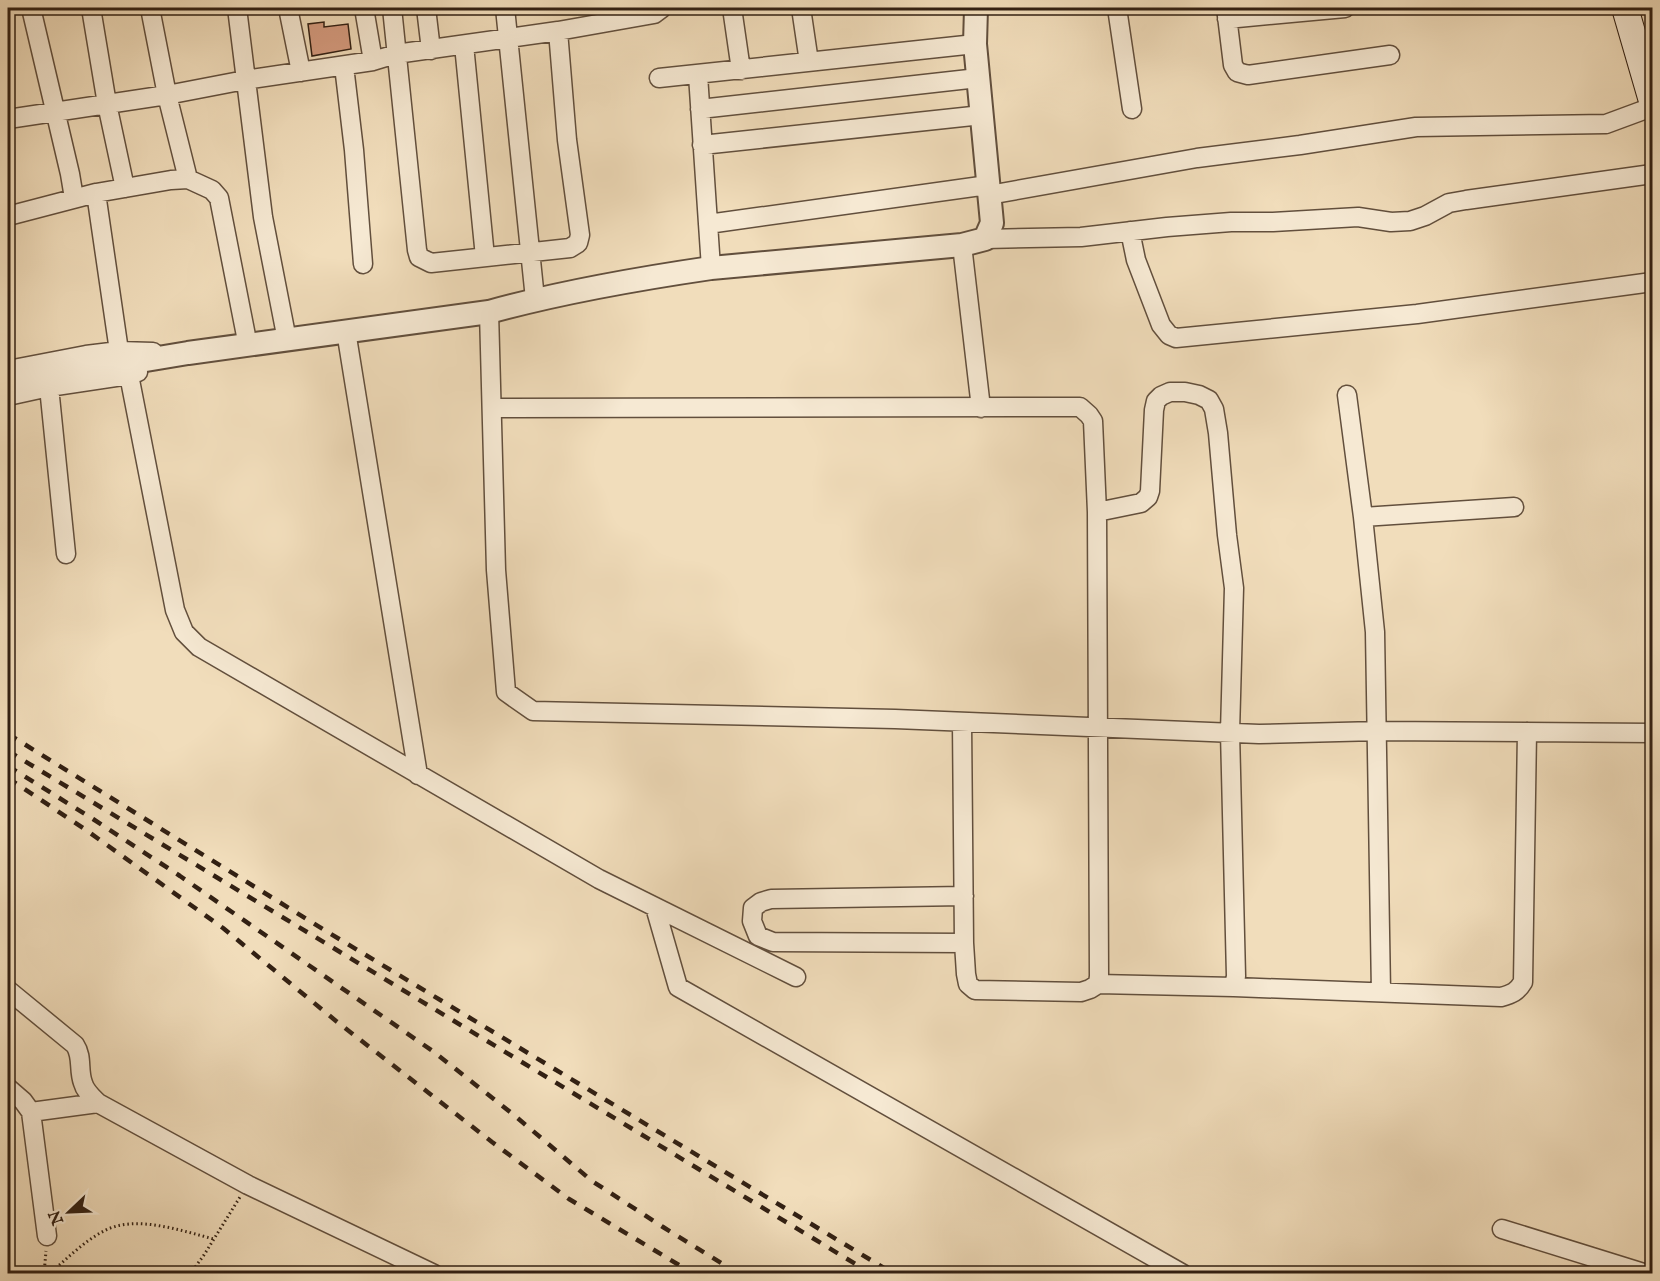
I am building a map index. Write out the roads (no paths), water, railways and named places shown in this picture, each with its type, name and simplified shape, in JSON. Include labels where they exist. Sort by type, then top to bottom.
[{"type":"main road","points":[[1625,8],[1653,101]]},
{"type":"street","points":[[31,8],[74,198]]},
{"type":"street","points":[[91,8],[107,104],[125,188]]},
{"type":"street","points":[[150,8],[167,95],[188,179]]},
{"type":"street","points":[[237,8],[262,217],[286,340]]},
{"type":"street","points":[[288,8],[301,72]]},
{"type":"street","points":[[364,8],[374,61]]},
{"type":"street","points":[[392,8],[417,250],[419,257],[431,263],[570,248],[578,243],[580,235],[567,140],[558,31]]},
{"type":"street","points":[[426,8],[431,50]]},
{"type":"street","points":[[505,8],[535,299]]},
{"type":"street","points":[[8,119],[374,61],[396,54],[558,31],[587,16],[623,13],[654,14],[662,8]]},
{"type":"street","points":[[732,8],[741,70]]},
{"type":"street","points":[[801,8],[809,62]]},
{"type":"street","points":[[976,8],[975,44],[992,223],[985,239]]},
{"type":"street","points":[[1117,8],[1132,110]]},
{"type":"street","points":[[1345,8],[1226,13],[1233,65],[1237,72],[1248,75],[1390,55]]},
{"type":"street","points":[[659,78],[975,44]]},
{"type":"street","points":[[464,45],[485,257]]},
{"type":"street","points":[[344,66],[354,150],[363,264]]},
{"type":"street","points":[[698,75],[711,268]]},
{"type":"street","points":[[700,109],[978,78]]},
{"type":"street","points":[[708,224],[989,190],[1416,127],[1606,124],[1653,107]]},
{"type":"street","points":[[702,145],[982,115]]},
{"type":"street","points":[[8,383],[188,353],[489,312],[535,299],[711,268],[962,245],[985,239],[1081,237],[1231,222],[1358,217],[1391,222],[1410,221],[1449,203],[1653,174]]},
{"type":"street","points":[[8,216],[96,193],[171,180],[188,179],[212,190],[219,198],[248,346]]},
{"type":"street","points":[[96,193],[119,351]]},
{"type":"street","points":[[1130,231],[1136,260],[1161,325],[1169,335],[1176,339],[1417,314],[1653,282]]},
{"type":"street","points":[[962,245],[981,408]]},
{"type":"street","points":[[489,312],[496,570],[506,692],[533,711],[962,722],[1259,734],[1378,731],[1653,733]]},
{"type":"street","points":[[346,331],[418,775]]},
{"type":"street","points":[[8,370],[119,351],[188,353]]},
{"type":"street","points":[[8,396],[49,387],[129,375],[188,353]]},
{"type":"street","points":[[129,375],[175,610],[184,632],[199,647],[599,879],[796,976]]},
{"type":"street","points":[[49,387],[66,554]]},
{"type":"street","points":[[1097,512],[1141,503],[1148,497],[1156,401],[1170,392],[1185,392],[1209,400],[1214,409],[1220,446],[1227,536],[1234,588],[1230,732],[1236,976],[1234,987]]},
{"type":"street","points":[[1347,395],[1375,632],[1381,992]]},
{"type":"street","points":[[492,408],[1080,407],[1089,415],[1093,421],[1097,512],[1098,984]]},
{"type":"street","points":[[1363,517],[1514,507]]},
{"type":"street","points":[[962,722],[964,944],[968,984],[975,990],[1081,992],[1090,990],[1098,984],[1501,997],[1518,990],[1523,982],[1527,732]]},
{"type":"street","points":[[964,896],[771,899],[753,908],[752,921],[758,936],[773,942],[964,944]]},
{"type":"street","points":[[655,907],[678,987],[1183,1274]]},
{"type":"street","points":[[8,990],[75,1045],[79,1052],[83,1083],[98,1103],[248,1185],[434,1274]]},
{"type":"street","points":[[8,1088],[23,1101],[31,1112],[47,1236]]},
{"type":"street","points":[[31,1112],[98,1103]]},
{"type":"street","points":[[1502,1229],[1647,1274]]},
{"type":"railway","points":[[8,734],[326,931],[894,1274]]},
{"type":"railway","points":[[8,751],[872,1274]]},
{"type":"railway","points":[[8,766],[180,876],[434,1052],[592,1181],[739,1274]]},
{"type":"railway","points":[[8,778],[86,830],[223,928],[336,1021],[569,1199],[694,1274]]}]
